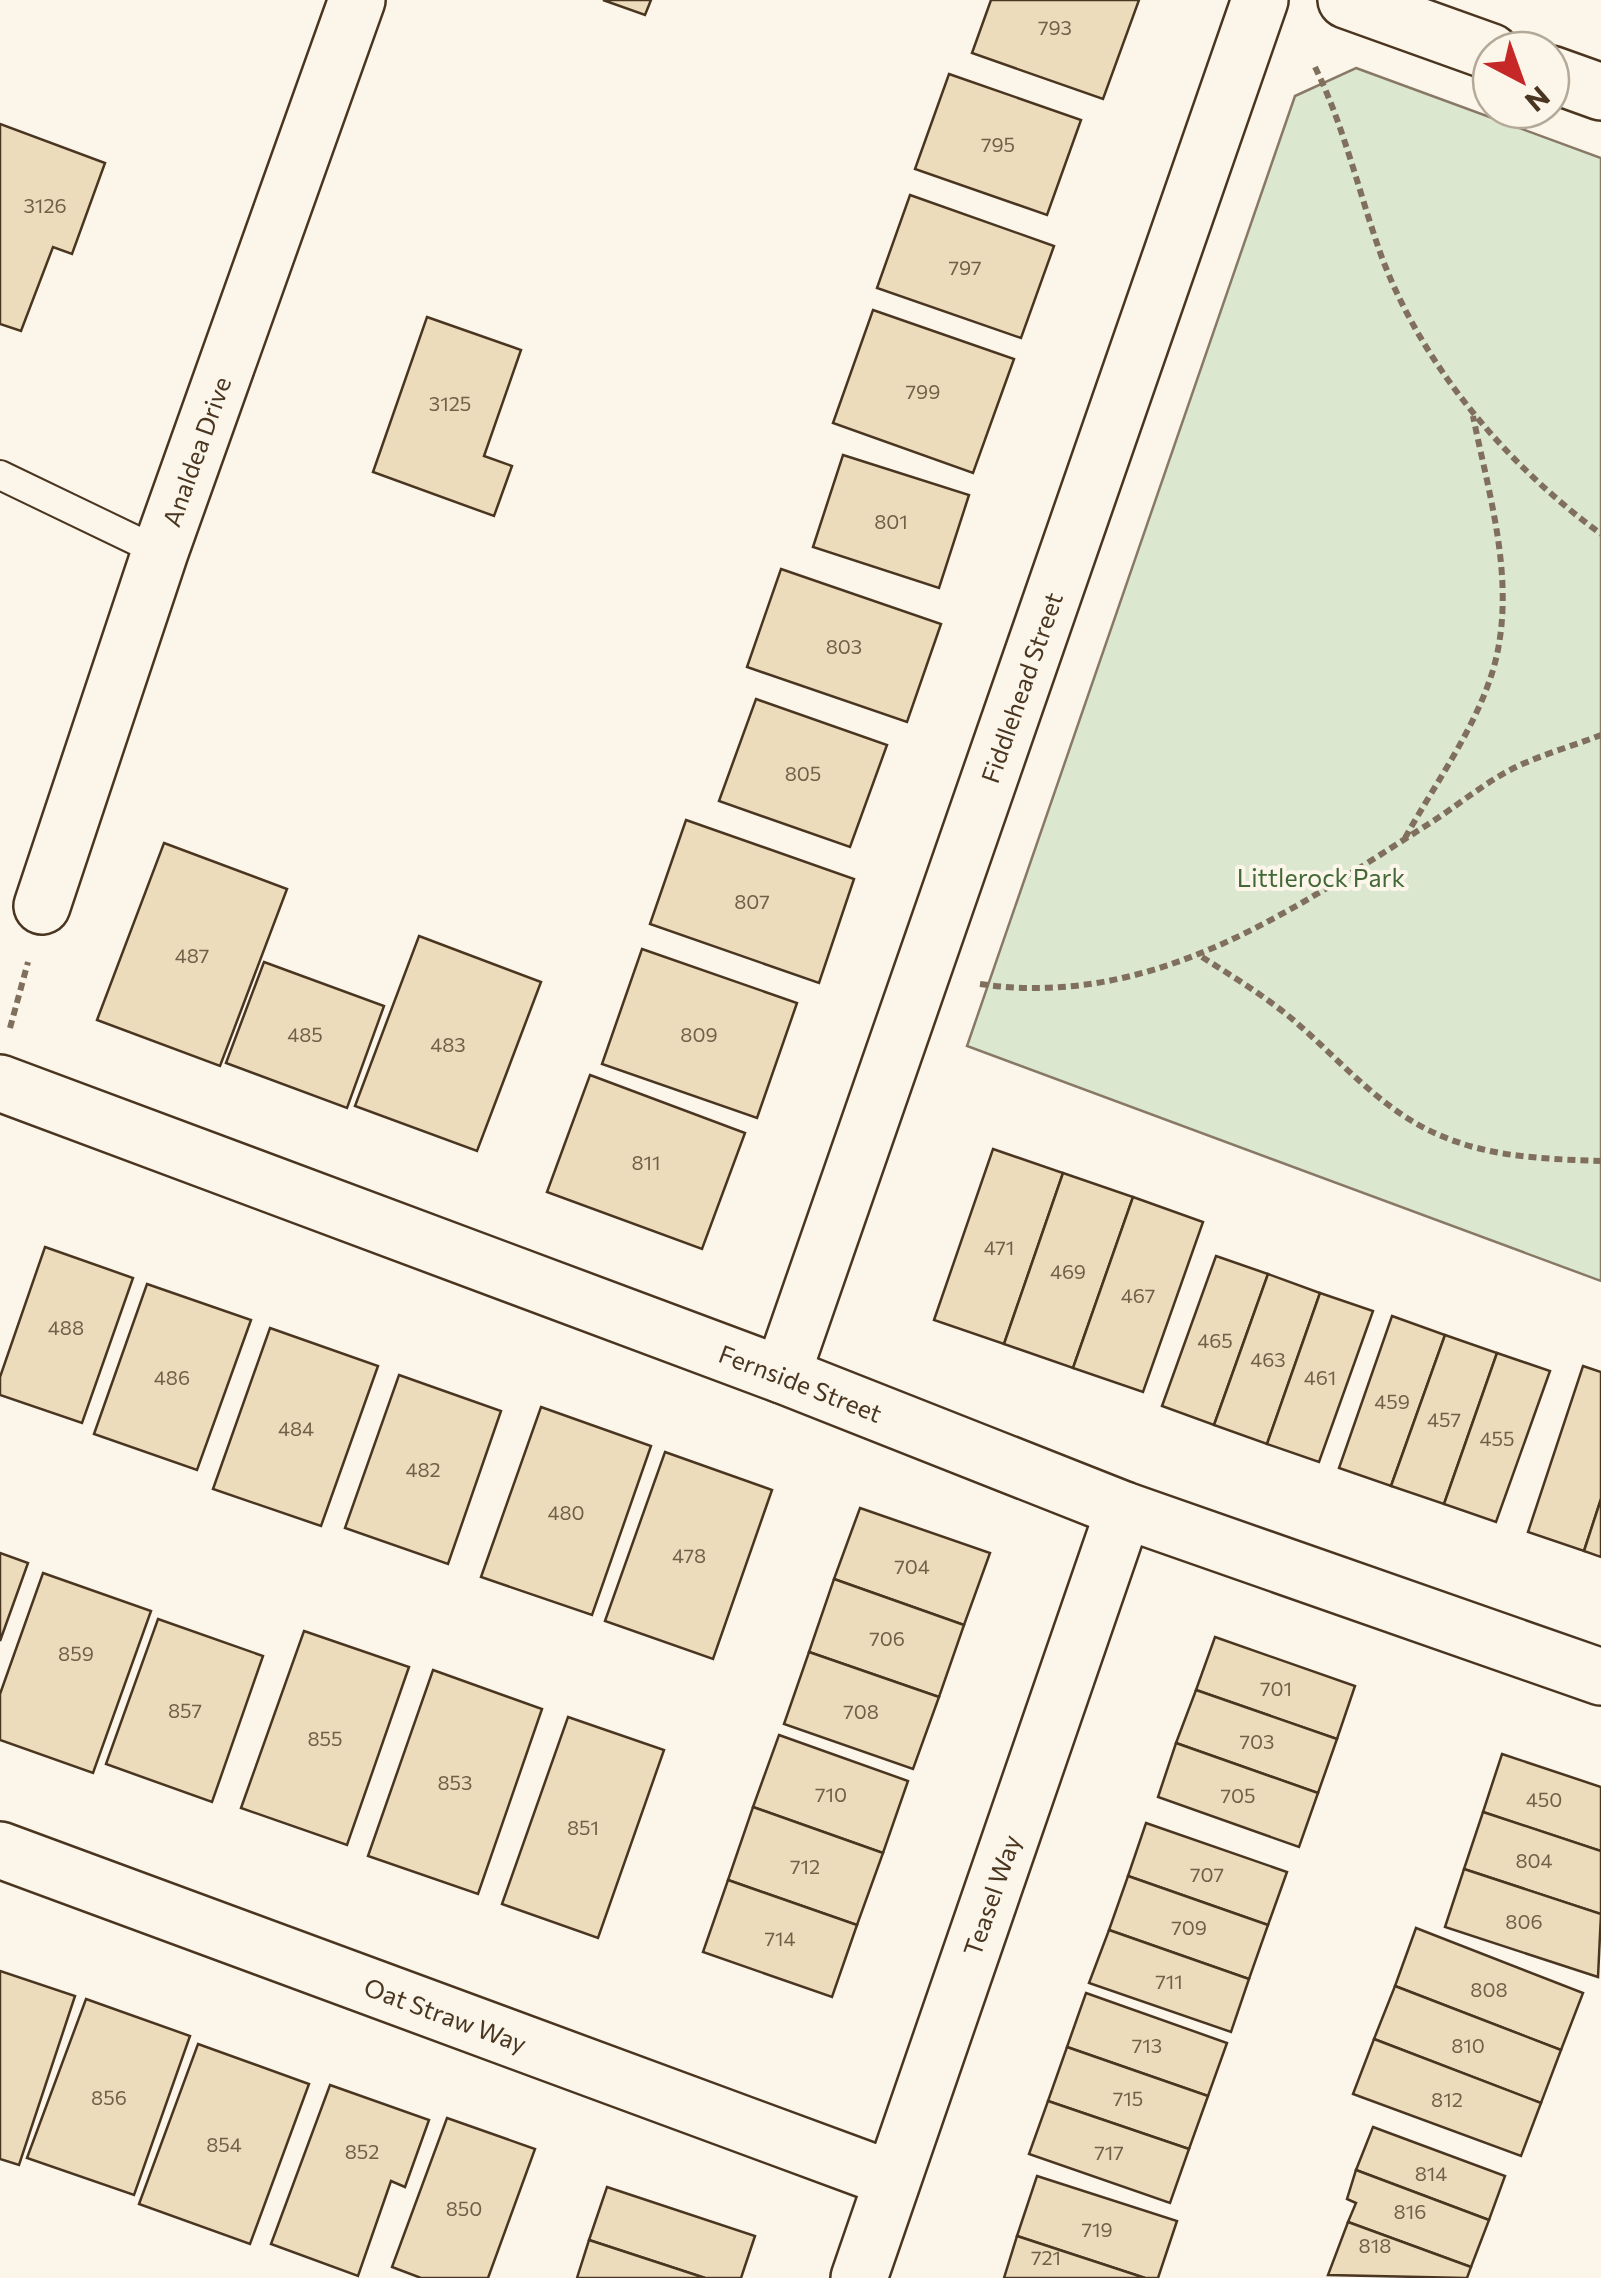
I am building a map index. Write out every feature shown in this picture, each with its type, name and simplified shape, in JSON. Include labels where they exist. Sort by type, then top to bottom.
[{"type":"street","name":"Analdea Drive","points":[[42,906],[160,552],[357,0]]},
{"type":"street","name":"Fiddlehead Street","points":[[782,1376],[1260,0]]},
{"type":"street","points":[[1346,0],[1471,45]]},
{"type":"street","points":[[1571,81],[1601,92]]},
{"type":"street","name":"Fernside Street","points":[[5,1057],[782,1376],[1124,1510],[1601,1676]]},
{"type":"street","name":"Teasel Way","points":[[859,2278],[1124,1510]]},
{"type":"street","name":"Oat Straw Way","points":[[0,1850],[891,2178]]},
{"type":"lane","points":[[0,475],[160,552]]},
{"type":"path","points":[[1315,67],[1402,302],[1435,361],[1473,414],[1575,516],[1601,534]]},
{"type":"path","points":[[1405,839],[1485,692],[1499,647],[1504,599],[1499,545],[1473,414]]},
{"type":"path","points":[[921,976],[1042,990],[1130,977],[1200,957],[1304,901],[1514,768],[1601,735]]},
{"type":"path","points":[[5,1057],[42,906]]},
{"type":"path","points":[[1200,957],[1292,1019],[1338,1065],[1387,1104],[1448,1139],[1527,1158],[1601,1162]]},
{"type":"green space","name":"Littlerock Park","points":[[1356,68],[1471,110],[1471,130],[1525,130],[1601,158],[1601,1281],[967,1046],[1295,96]]},
{"type":"building","points":[[603,0],[651,0],[645,15]]},
{"type":"building","points":[[991,0],[1139,0],[1103,99],[972,53]]},
{"type":"building","points":[[949,74],[1081,120],[1047,215],[915,169]]},
{"type":"building","points":[[0,124],[105,163],[72,254],[53,247],[21,331],[0,324]]},
{"type":"building","points":[[910,195],[1054,246],[1021,338],[877,288]]},
{"type":"building","points":[[873,310],[1014,359],[973,473],[833,423]]},
{"type":"building","points":[[427,317],[521,350],[484,456],[512,466],[494,516],[373,472]]},
{"type":"building","points":[[843,455],[969,495],[939,588],[813,547]]},
{"type":"building","points":[[781,569],[941,624],[907,722],[747,667]]},
{"type":"building","points":[[756,699],[887,745],[850,847],[719,801]]},
{"type":"building","points":[[686,820],[854,879],[819,983],[650,924]]},
{"type":"building","points":[[164,843],[287,889],[220,1066],[97,1020]]},
{"type":"building","points":[[419,936],[541,982],[477,1151],[355,1106]]},
{"type":"building","points":[[642,949],[797,1003],[757,1118],[602,1064]]},
{"type":"building","points":[[264,962],[384,1006],[347,1108],[226,1063]]},
{"type":"building","points":[[590,1075],[745,1133],[702,1249],[547,1192]]},
{"type":"building","points":[[993,1149],[1063,1173],[1004,1344],[934,1320]]},
{"type":"building","points":[[1063,1173],[1133,1197],[1073,1368],[1004,1344]]},
{"type":"building","points":[[1133,1197],[1203,1222],[1143,1392],[1073,1368]]},
{"type":"building","points":[[45,1247],[133,1278],[82,1423],[0,1395],[0,1377]]},
{"type":"building","points":[[1216,1256],[1268,1274],[1214,1425],[1162,1406]]},
{"type":"building","points":[[1268,1274],[1320,1293],[1267,1444],[1214,1425]]},
{"type":"building","points":[[147,1284],[251,1320],[197,1470],[94,1434]]},
{"type":"building","points":[[1320,1293],[1373,1311],[1319,1462],[1267,1444]]},
{"type":"building","points":[[1392,1316],[1445,1335],[1391,1486],[1339,1468]]},
{"type":"building","points":[[270,1328],[378,1366],[321,1526],[213,1489]]},
{"type":"building","points":[[1445,1335],[1497,1353],[1444,1504],[1391,1486]]},
{"type":"building","points":[[1497,1353],[1550,1371],[1496,1522],[1444,1504]]},
{"type":"building","points":[[1583,1366],[1601,1372],[1601,1499],[1584,1551],[1528,1532]]},
{"type":"building","points":[[399,1375],[501,1411],[448,1564],[345,1528]]},
{"type":"building","points":[[541,1407],[651,1446],[592,1615],[481,1577]]},
{"type":"building","points":[[665,1452],[772,1490],[713,1659],[605,1621]]},
{"type":"building","points":[[1601,1499],[1601,1557],[1584,1551]]},
{"type":"building","points":[[860,1508],[990,1553],[964,1625],[834,1579]]},
{"type":"building","points":[[0,1553],[28,1563],[0,1641]]},
{"type":"building","points":[[43,1573],[151,1611],[93,1773],[0,1740],[0,1694]]},
{"type":"building","points":[[834,1579],[964,1625],[939,1697],[809,1652]]},
{"type":"building","points":[[158,1619],[263,1656],[212,1802],[106,1764]]},
{"type":"building","points":[[304,1631],[409,1667],[347,1845],[241,1808]]},
{"type":"building","points":[[1215,1637],[1355,1686],[1337,1739],[1196,1690]]},
{"type":"building","points":[[809,1652],[939,1697],[913,1769],[784,1724]]},
{"type":"building","points":[[433,1670],[542,1709],[478,1894],[368,1856]]},
{"type":"building","points":[[1196,1690],[1337,1739],[1318,1793],[1176,1743]]},
{"type":"building","points":[[568,1717],[664,1750],[598,1938],[502,1904]]},
{"type":"building","points":[[779,1735],[908,1781],[883,1853],[753,1807]]},
{"type":"building","points":[[1176,1743],[1318,1793],[1299,1847],[1158,1797]]},
{"type":"building","points":[[1502,1754],[1601,1787],[1601,1851],[1483,1812]]},
{"type":"building","points":[[753,1807],[883,1853],[857,1925],[728,1880]]},
{"type":"building","points":[[1483,1812],[1601,1851],[1601,1914],[1464,1869]]},
{"type":"building","points":[[1146,1823],[1287,1872],[1268,1925],[1128,1876]]},
{"type":"building","points":[[1464,1869],[1601,1914],[1598,1977],[1445,1927]]},
{"type":"building","points":[[1128,1876],[1268,1925],[1249,1979],[1109,1930]]},
{"type":"building","points":[[728,1880],[857,1925],[832,1997],[703,1952]]},
{"type":"building","points":[[1416,1928],[1583,1993],[1561,2050],[1395,1986]]},
{"type":"building","points":[[1109,1930],[1249,1979],[1231,2032],[1089,1983]]},
{"type":"building","points":[[0,1971],[75,1996],[19,2165],[0,2159]]},
{"type":"building","points":[[1395,1986],[1561,2050],[1541,2103],[1374,2039]]},
{"type":"building","points":[[1086,1993],[1227,2043],[1208,2096],[1067,2047]]},
{"type":"building","points":[[86,1999],[190,2036],[134,2195],[27,2158]]},
{"type":"building","points":[[1374,2039],[1541,2103],[1521,2156],[1353,2094]]},
{"type":"building","points":[[198,2044],[309,2084],[250,2244],[139,2204]]},
{"type":"building","points":[[1067,2047],[1208,2096],[1189,2149],[1048,2101]]},
{"type":"building","points":[[330,2085],[429,2120],[405,2187],[391,2181],[358,2276],[271,2244]]},
{"type":"building","points":[[1048,2101],[1189,2149],[1170,2203],[1029,2154]]},
{"type":"building","points":[[447,2118],[535,2149],[488,2278],[421,2278],[392,2267]]},
{"type":"building","points":[[1373,2127],[1505,2176],[1489,2220],[1356,2170]]},
{"type":"building","points":[[1356,2170],[1489,2220],[1471,2267],[1348,2222],[1356,2203],[1347,2199]]},
{"type":"building","points":[[1037,2176],[1177,2221],[1158,2278],[1145,2278],[1017,2236]]},
{"type":"building","points":[[607,2187],[755,2236],[741,2278],[705,2278],[589,2240]]},
{"type":"building","points":[[1348,2222],[1471,2267],[1467,2278],[1328,2275]]},
{"type":"building","points":[[1017,2236],[1145,2278],[1004,2278]]},
{"type":"building","points":[[589,2240],[705,2278],[577,2278]]}]
